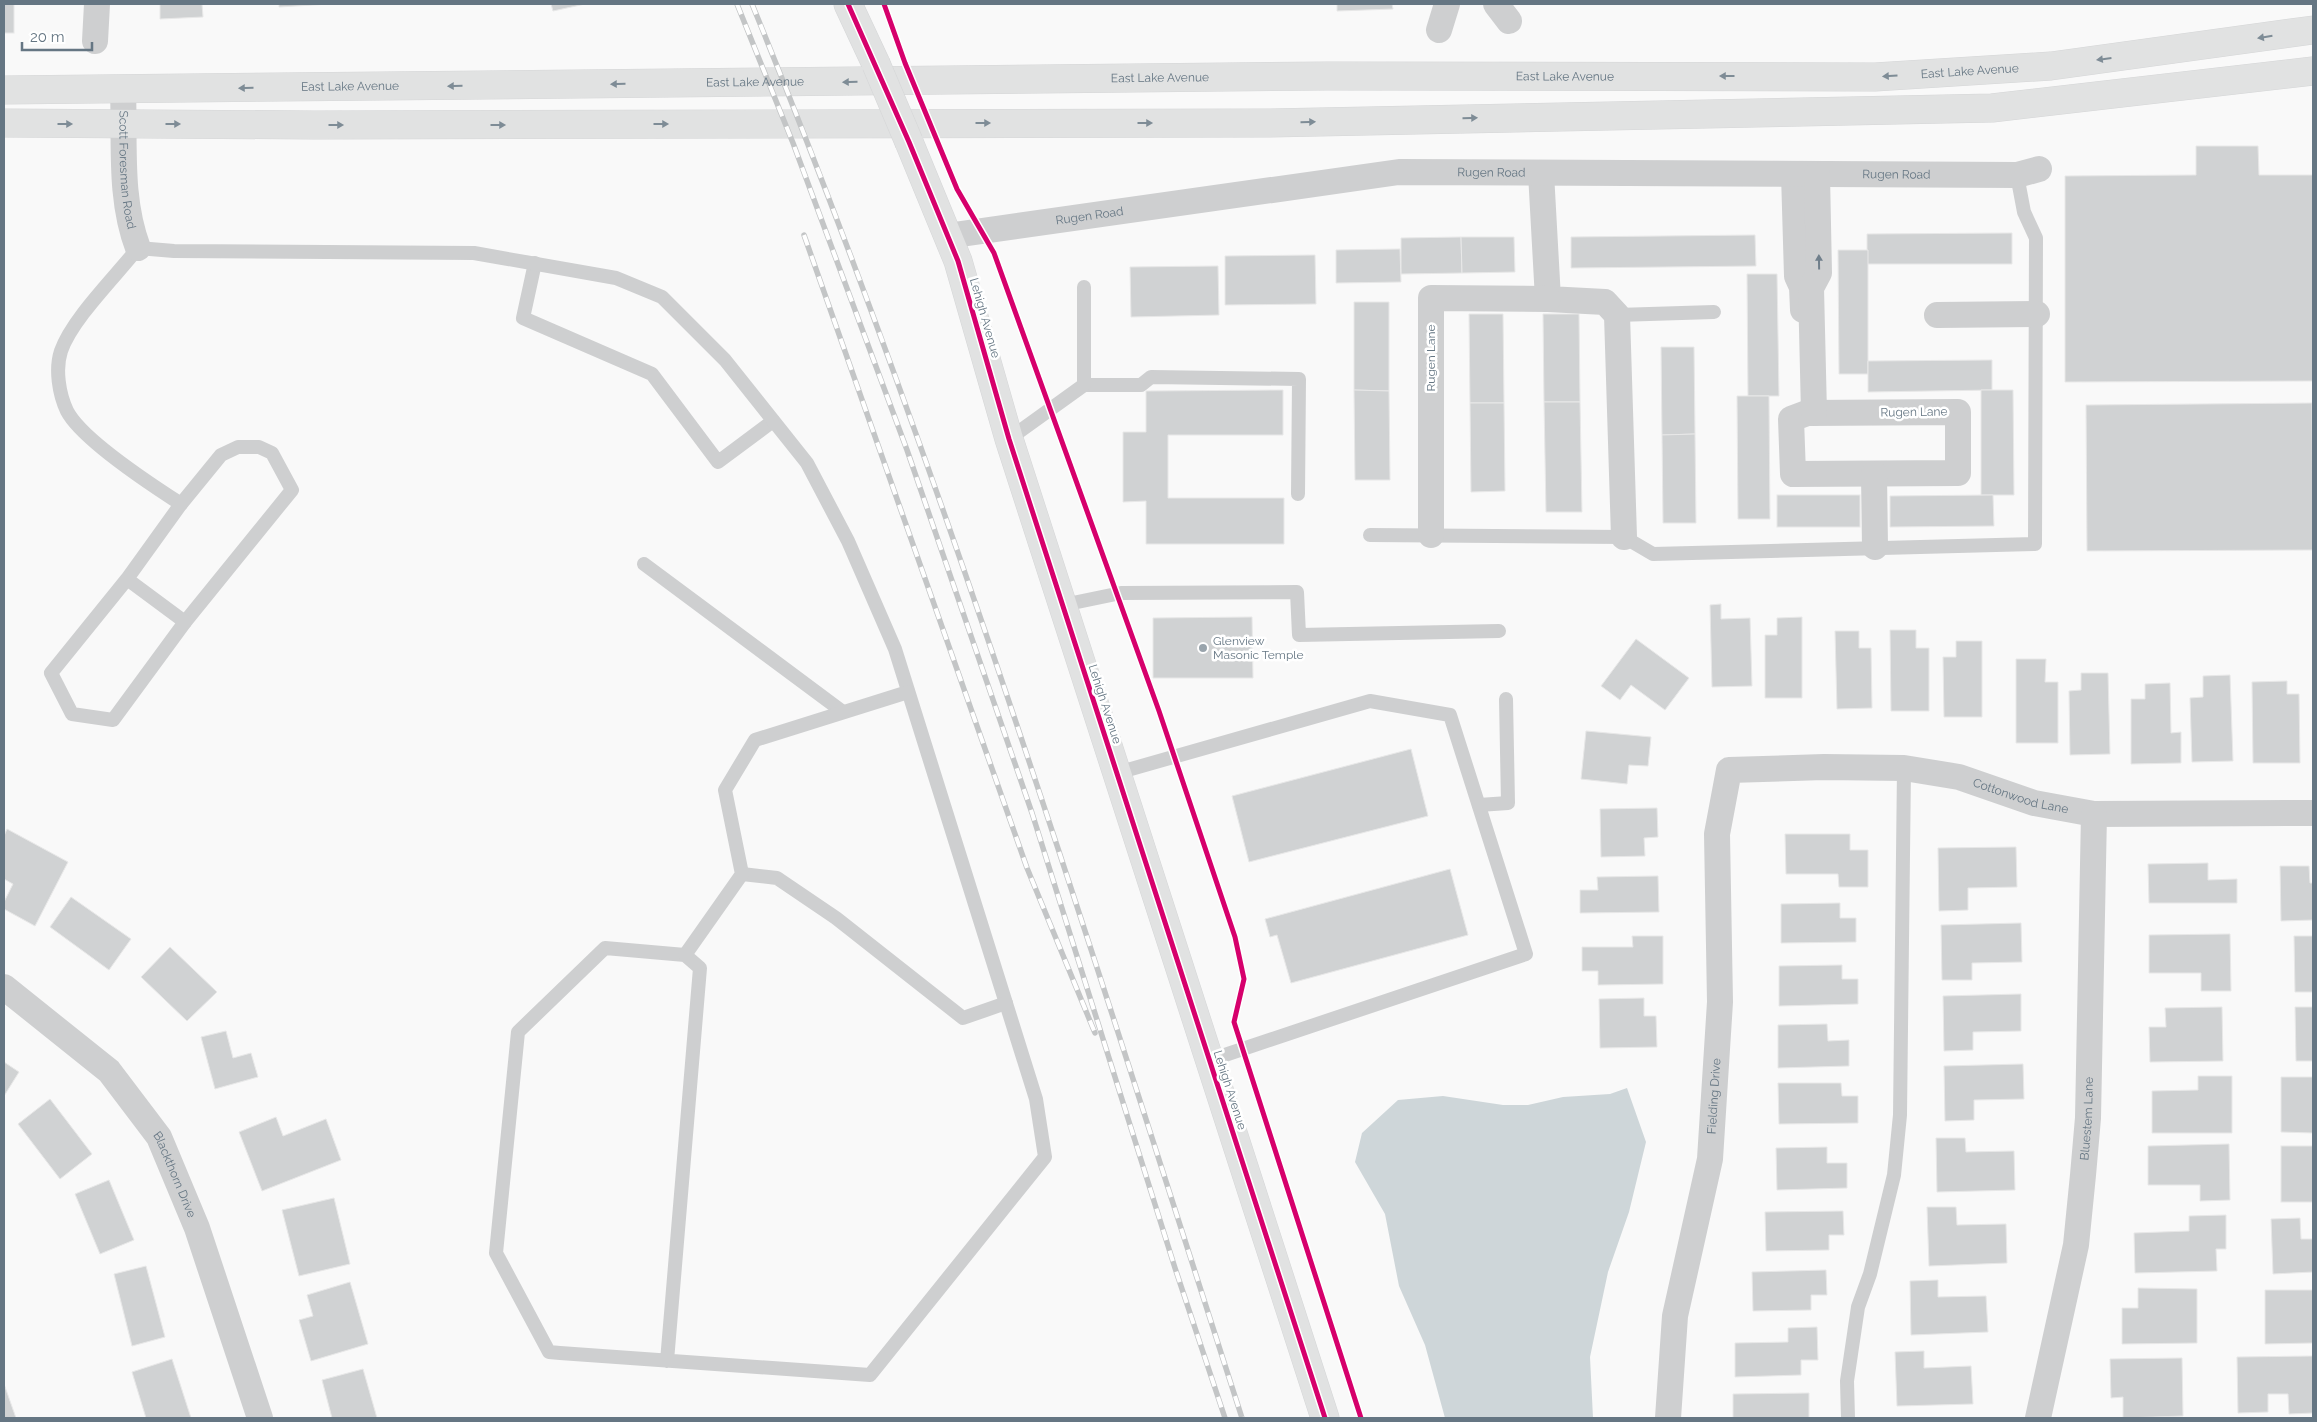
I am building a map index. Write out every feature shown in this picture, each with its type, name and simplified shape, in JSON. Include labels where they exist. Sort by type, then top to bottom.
[{"type":"main road","name":"Lehigh Avenue","points":[[848,4],[876,64],[958,261],[1009,439],[1325,1418]]},
{"type":"main road","name":"East Lake Avenue","points":[[4,90],[1317,76],[1875,76],[2051,66],[2313,30]]},
{"type":"main road","points":[[4,123],[1268,122],[1992,108],[2313,71]]},
{"type":"street","points":[[95,41],[97,4]]},
{"type":"street","points":[[1439,30],[1447,4]]},
{"type":"street","name":"Scott Foresman Road","points":[[123,90],[126,200],[129,224],[138,248]]},
{"type":"street","name":"Rugen Road","points":[[947,236],[1398,172],[1806,175],[2028,172]]},
{"type":"street","points":[[1541,173],[1548,299]]},
{"type":"street","points":[[1806,175],[1797,276],[1802,287],[1810,413]]},
{"type":"street","name":"Rugen Lane","points":[[1431,535],[1431,298],[1548,299],[1605,302],[1617,315]]},
{"type":"street","points":[[1937,315],[2037,314]]},
{"type":"street","points":[[1617,315],[1624,537]]},
{"type":"street","name":"Rugen Lane","points":[[1958,412],[1958,473],[1793,474],[1791,420],[1810,413],[1958,412]]},
{"type":"street","points":[[1874,474],[1875,547]]},
{"type":"street","name":"Cottonwood Lane","points":[[1729,770],[1824,767],[1904,768],[1959,777],[2034,803],[2094,814],[2313,813]]},
{"type":"street","name":"Fielding Drive","points":[[1668,1418],[1675,1316],[1710,1159],[1720,1002],[1717,834],[1729,770]]},
{"type":"street","name":"Bluestem Lane","points":[[2038,1418],[2076,1245],[2083,1175],[2088,1118],[2094,814]]},
{"type":"street","name":"Blackthorn Drive","points":[[4,987],[110,1072],[159,1137],[197,1228],[260,1418]]},
{"type":"lane","points":[[1370,535],[1624,537],[1653,554],[2034,544],[2036,238],[2024,212],[2028,172]]},
{"type":"lane","points":[[181,504],[152,485],[98,444],[80,427],[68,411],[58,376],[61,352],[77,323],[138,248],[174,251],[474,253],[616,278],[662,297],[725,360],[807,463],[848,541],[895,649],[1036,1099],[1045,1157],[870,1375],[667,1361],[549,1352],[496,1253],[518,1032],[605,948],[685,955],[700,968],[667,1361]]},
{"type":"lane","points":[[535,264],[523,318],[652,374],[718,462],[773,421]]},
{"type":"lane","points":[[1084,286],[1084,385]]},
{"type":"lane","points":[[1617,315],[1714,312]]},
{"type":"lane","points":[[1009,439],[1084,385],[1141,385],[1151,377],[1299,379],[1298,494]]},
{"type":"lane","points":[[238,447],[259,447],[272,453],[292,490],[185,622],[113,720],[72,714],[51,673],[127,579],[181,504],[221,456],[238,447]]},
{"type":"lane","points":[[644,564],[843,712]]},
{"type":"lane","points":[[127,579],[185,622]]},
{"type":"lane","points":[[1063,605],[1121,593],[1297,592],[1299,635],[1499,631]]},
{"type":"lane","points":[[685,955],[742,874],[725,790],[756,740],[908,692]]},
{"type":"lane","points":[[1479,805],[1508,803],[1506,699]]},
{"type":"lane","points":[[1117,773],[1370,701],[1450,715],[1526,954],[1210,1060]]},
{"type":"lane","points":[[1848,1418],[1847,1382],[1858,1307],[1870,1274],[1894,1175],[1900,1115],[1904,768]]},
{"type":"lane","points":[[742,874],[777,878],[836,918],[963,1018],[1006,1003]]},
{"type":"shaded area","points":[[1627,1088],[1646,1142],[1629,1212],[1608,1272],[1590,1357],[1593,1418],[1445,1418],[1425,1345],[1399,1286],[1385,1214],[1355,1162],[1362,1133],[1398,1100],[1443,1096],[1503,1105],[1528,1105],[1563,1097],[1610,1094]]},
{"type":"building","points":[[4,4],[14,4],[14,33],[4,33]]},
{"type":"building","points":[[160,4],[202,4],[203,17],[160,19]]},
{"type":"building","points":[[279,4],[329,4],[279,7]]},
{"type":"building","points":[[551,4],[585,4],[553,11]]},
{"type":"building","points":[[1337,4],[1392,4],[1393,9],[1337,11]]},
{"type":"building","points":[[2196,146],[2258,146],[2259,175],[2313,175],[2313,381],[2065,382],[2065,176],[2196,175]]},
{"type":"building","points":[[2012,233],[2012,264],[1867,264],[1867,234]]},
{"type":"building","points":[[1755,235],[1756,266],[1571,268],[1571,237]]},
{"type":"building","points":[[1461,237],[1462,273],[1401,274],[1401,238]]},
{"type":"building","points":[[1461,237],[1514,237],[1515,272],[1462,273]]},
{"type":"building","points":[[1400,249],[1401,282],[1336,283],[1336,250]]},
{"type":"building","points":[[1838,250],[1868,250],[1868,374],[1839,374]]},
{"type":"building","points":[[1315,255],[1316,304],[1225,305],[1225,256]]},
{"type":"building","points":[[1218,266],[1219,315],[1131,317],[1130,267]]},
{"type":"building","points":[[1747,274],[1777,274],[1779,396],[1748,396]]},
{"type":"building","points":[[1354,302],[1389,302],[1389,391],[1354,390]]},
{"type":"building","points":[[1469,314],[1503,314],[1504,403],[1470,403]]},
{"type":"building","points":[[1543,314],[1579,314],[1580,402],[1544,402]]},
{"type":"building","points":[[1661,347],[1694,347],[1695,434],[1662,435]]},
{"type":"building","points":[[1992,360],[1992,390],[1868,392],[1868,361]]},
{"type":"building","points":[[1283,390],[1283,435],[1168,435],[1168,498],[1284,498],[1284,544],[1146,544],[1146,501],[1123,502],[1123,432],[1146,432],[1146,391]]},
{"type":"building","points":[[1354,390],[1389,391],[1390,480],[1355,480]]},
{"type":"building","points":[[1981,390],[2013,390],[2014,495],[1981,495]]},
{"type":"building","points":[[1737,396],[1769,396],[1770,519],[1738,519]]},
{"type":"building","points":[[1544,402],[1580,402],[1582,512],[1546,512]]},
{"type":"building","points":[[1470,403],[1504,403],[1505,491],[1471,492]]},
{"type":"building","points":[[2312,403],[2313,550],[2087,551],[2086,405]]},
{"type":"building","points":[[1695,434],[1696,523],[1663,523],[1662,435]]},
{"type":"building","points":[[1777,495],[1860,495],[1860,527],[1777,527]]},
{"type":"building","points":[[1993,495],[1994,526],[1890,527],[1890,496]]},
{"type":"building","points":[[1721,604],[1721,619],[1750,618],[1752,686],[1712,687],[1710,605]]},
{"type":"building","name":"Glenview Masonic Temple","points":[[1252,617],[1253,678],[1153,678],[1153,618]]},
{"type":"building","points":[[1802,617],[1802,698],[1765,698],[1765,635],[1777,635],[1777,618]]},
{"type":"building","points":[[1890,630],[1916,630],[1916,648],[1929,648],[1929,711],[1891,711]]},
{"type":"building","points":[[1835,631],[1859,631],[1859,648],[1871,648],[1872,708],[1837,709]]},
{"type":"building","points":[[1636,639],[1689,678],[1665,710],[1631,685],[1620,700],[1601,686]]},
{"type":"building","points":[[1956,641],[1982,641],[1982,717],[1944,717],[1943,657],[1956,657]]},
{"type":"building","points":[[2016,659],[2046,659],[2045,682],[2058,682],[2058,743],[2016,743]]},
{"type":"building","points":[[2081,673],[2108,673],[2110,754],[2070,755],[2069,691],[2081,690]]},
{"type":"building","points":[[2230,675],[2233,761],[2192,762],[2190,698],[2203,697],[2203,676]]},
{"type":"building","points":[[2287,681],[2287,694],[2299,694],[2300,763],[2253,763],[2252,682]]},
{"type":"building","points":[[2170,683],[2171,733],[2181,732],[2181,763],[2131,764],[2131,699],[2145,699],[2145,684]]},
{"type":"building","points":[[1586,731],[1651,737],[1648,766],[1629,765],[1627,784],[1581,779]]},
{"type":"building","points":[[1411,749],[1428,816],[1249,862],[1232,796]]},
{"type":"building","points":[[1657,808],[1658,837],[1644,838],[1645,856],[1601,857],[1600,809]]},
{"type":"building","points":[[7,829],[68,862],[35,926],[4,909],[4,902],[13,884],[4,879],[4,836]]},
{"type":"building","points":[[1785,834],[1850,834],[1850,850],[1868,850],[1868,887],[1839,887],[1838,874],[1786,874]]},
{"type":"building","points":[[2016,847],[2017,887],[1968,888],[1968,910],[1939,911],[1938,848]]},
{"type":"building","points":[[2208,863],[2208,880],[2237,879],[2237,903],[2149,903],[2148,864]]},
{"type":"building","points":[[2280,866],[2309,866],[2310,883],[2313,883],[2313,920],[2281,921]]},
{"type":"building","points":[[1450,869],[1468,935],[1291,983],[1277,935],[1270,937],[1265,919]]},
{"type":"building","points":[[1658,876],[1659,912],[1580,913],[1580,890],[1598,890],[1597,877]]},
{"type":"building","points":[[71,897],[131,939],[109,970],[50,927]]},
{"type":"building","points":[[1840,903],[1840,918],[1856,918],[1856,942],[1781,943],[1781,904]]},
{"type":"building","points":[[2021,923],[2022,962],[1972,963],[1972,980],[1942,980],[1941,925]]},
{"type":"building","points":[[2230,934],[2231,991],[2201,991],[2201,973],[2149,973],[2149,935]]},
{"type":"building","points":[[1632,936],[1663,936],[1663,984],[1598,985],[1598,971],[1582,971],[1582,947],[1633,947]]},
{"type":"building","points":[[2294,936],[2313,936],[2313,992],[2295,992]]},
{"type":"building","points":[[170,947],[217,992],[187,1021],[141,977]]},
{"type":"building","points":[[1842,965],[1842,979],[1858,979],[1858,1004],[1779,1006],[1779,966]]},
{"type":"building","points":[[2021,994],[2021,1031],[1973,1032],[1973,1050],[1944,1051],[1943,996]]},
{"type":"building","points":[[1644,998],[1644,1016],[1656,1016],[1657,1047],[1600,1048],[1599,999]]},
{"type":"building","points":[[2222,1007],[2223,1061],[2150,1062],[2149,1027],[2166,1027],[2165,1008]]},
{"type":"building","points":[[2295,1007],[2313,1007],[2313,1061],[2296,1061]]},
{"type":"building","points":[[1827,1024],[1828,1041],[1849,1040],[1849,1066],[1778,1068],[1778,1025]]},
{"type":"building","points":[[226,1031],[233,1058],[251,1053],[258,1077],[215,1089],[201,1037]]},
{"type":"building","points":[[4,1062],[19,1072],[4,1096]]},
{"type":"building","points":[[2023,1064],[2024,1099],[1974,1100],[1974,1120],[1945,1121],[1944,1066]]},
{"type":"building","points":[[2198,1076],[2232,1076],[2232,1133],[2152,1133],[2152,1091],[2198,1090]]},
{"type":"building","points":[[2281,1077],[2313,1077],[2313,1133],[2281,1132]]},
{"type":"building","points":[[1778,1083],[1841,1083],[1842,1096],[1858,1096],[1858,1123],[1779,1124]]},
{"type":"building","points":[[50,1099],[92,1154],[60,1179],[18,1124]]},
{"type":"building","points":[[276,1117],[283,1136],[326,1119],[341,1160],[262,1191],[239,1132]]},
{"type":"building","points":[[1936,1138],[1965,1138],[1966,1152],[2014,1151],[2015,1190],[1937,1192]]},
{"type":"building","points":[[2229,1144],[2230,1200],[2200,1201],[2200,1185],[2148,1185],[2148,1146]]},
{"type":"building","points":[[2281,1146],[2313,1146],[2313,1202],[2281,1202]]},
{"type":"building","points":[[1827,1147],[1827,1163],[1847,1163],[1847,1188],[1777,1190],[1776,1148]]},
{"type":"building","points":[[109,1180],[134,1240],[100,1254],[75,1194]]},
{"type":"building","points":[[334,1198],[350,1264],[299,1276],[282,1210]]},
{"type":"building","points":[[1927,1207],[1956,1207],[1957,1225],[2006,1224],[2007,1263],[1929,1266]]},
{"type":"building","points":[[1843,1211],[1844,1235],[1829,1235],[1829,1250],[1766,1251],[1765,1212]]},
{"type":"building","points":[[2226,1215],[2226,1249],[2216,1249],[2217,1271],[2135,1273],[2134,1233],[2189,1231],[2189,1216]]},
{"type":"building","points":[[2300,1218],[2301,1239],[2313,1239],[2313,1272],[2273,1274],[2271,1219]]},
{"type":"building","points":[[146,1266],[165,1337],[132,1346],[114,1274]]},
{"type":"building","points":[[1826,1270],[1827,1295],[1811,1295],[1811,1310],[1753,1311],[1752,1272]]},
{"type":"building","points":[[1938,1280],[1938,1297],[1986,1296],[1988,1332],[1911,1335],[1910,1281]]},
{"type":"building","points":[[350,1282],[368,1344],[311,1361],[299,1320],[313,1316],[307,1295]]},
{"type":"building","points":[[2138,1288],[2197,1289],[2197,1343],[2122,1344],[2122,1308],[2138,1308]]},
{"type":"building","points":[[2265,1290],[2313,1290],[2313,1343],[2265,1344]]},
{"type":"building","points":[[1817,1327],[1818,1360],[1801,1360],[1801,1375],[1735,1377],[1735,1343],[1788,1342],[1788,1328]]},
{"type":"building","points":[[1924,1351],[1924,1368],[1971,1366],[1973,1404],[1897,1406],[1895,1352]]},
{"type":"building","points":[[2313,1356],[2313,1413],[2289,1414],[2288,1394],[2268,1394],[2268,1412],[2238,1413],[2237,1357]]},
{"type":"building","points":[[2182,1358],[2183,1416],[2123,1418],[2123,1397],[2111,1398],[2110,1359]]},
{"type":"building","points":[[172,1359],[191,1418],[146,1418],[132,1372]]},
{"type":"building","points":[[363,1369],[377,1418],[332,1418],[322,1380]]},
{"type":"building","points":[[4,1384],[16,1418],[4,1418]]},
{"type":"building","points":[[1809,1393],[1809,1418],[1733,1418],[1733,1394]]},
{"type":"railway","points":[[737,4],[793,143],[907,450],[1032,813],[1175,1268],[1225,1418]]},
{"type":"railway","points":[[752,4],[821,178],[887,353],[950,529],[1070,884],[1242,1418]]},
{"type":"railway","points":[[804,235],[1027,868],[1095,1033]]},
{"type":"cycle path","points":[[848,4],[909,142],[958,261],[1009,439],[1325,1418]]},
{"type":"cycle path","points":[[884,4],[905,63],[957,189],[994,253],[1159,711],[1235,937],[1244,979],[1234,1022],[1361,1418]]},
{"type":"place","name":"Glenview Masonic Temple","points":[[1203,648]]}]
